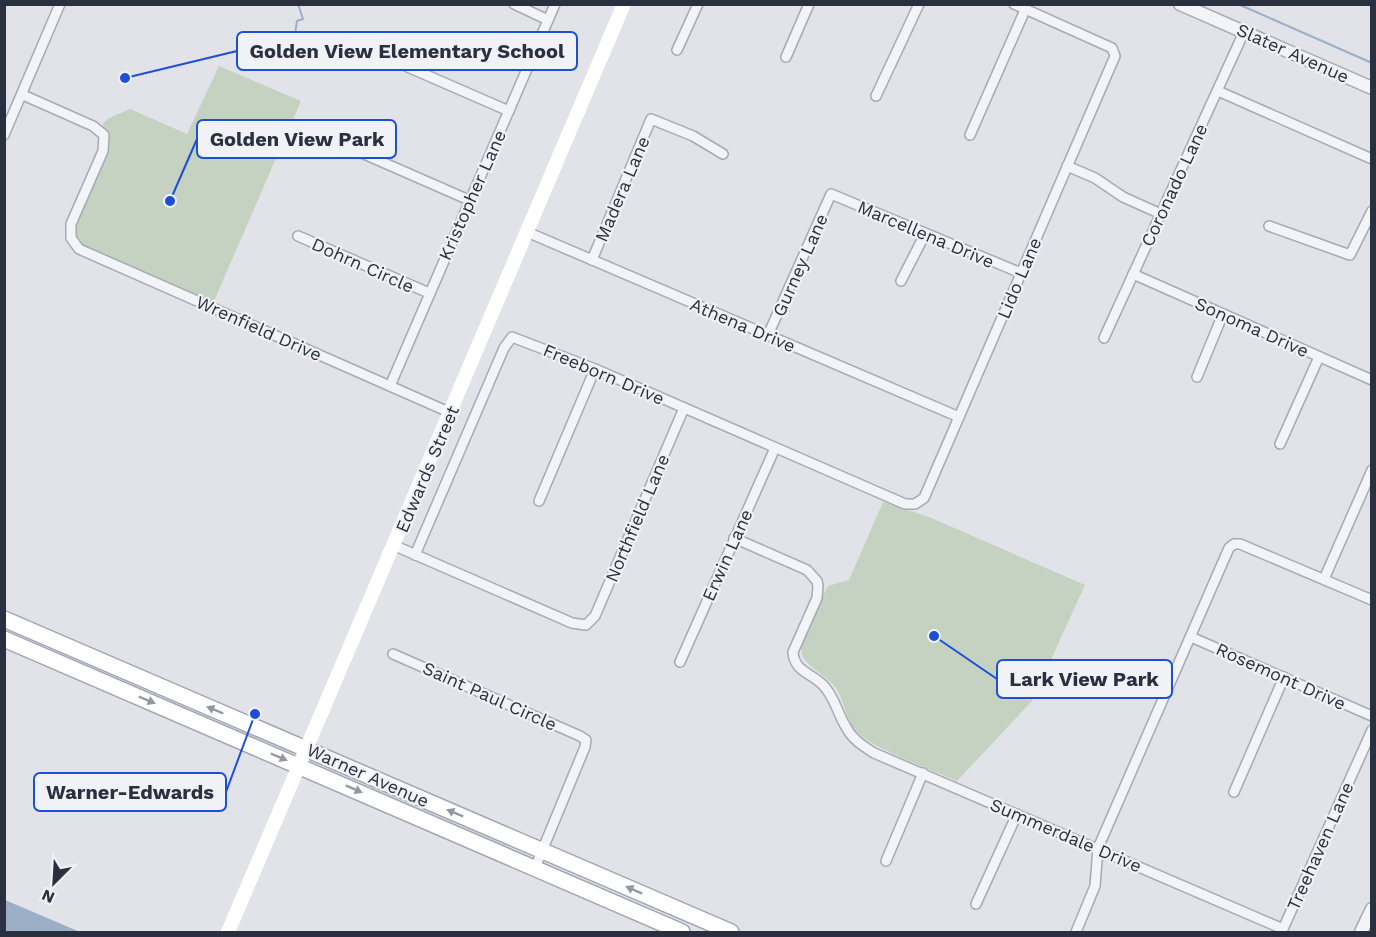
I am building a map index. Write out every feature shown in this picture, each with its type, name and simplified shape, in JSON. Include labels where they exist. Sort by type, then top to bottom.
[{"type":"main road","name":"Edwards Street","points":[[228,933],[624,4]]},
{"type":"main road","name":"Warner Avenue","points":[[4,619],[731,933]]},
{"type":"main road","points":[[9,641],[30,640],[69,657],[81,652]]},
{"type":"main road","name":"Warner Avenue","points":[[9,641],[682,933]]},
{"type":"main road","points":[[74,669],[91,665],[123,679],[149,681]]},
{"type":"street","points":[[4,135],[60,4]]},
{"type":"street","points":[[514,4],[548,20]]},
{"type":"street","name":"Kristopher Lane","points":[[390,386],[555,4]]},
{"type":"street","points":[[677,50],[698,4]]},
{"type":"street","points":[[786,57],[809,4]]},
{"type":"street","points":[[876,96],[919,4]]},
{"type":"street","points":[[970,135],[1025,10],[1014,4]]},
{"type":"street","name":"Slater Avenue","points":[[1180,4],[1371,88]]},
{"type":"street","name":"Lido Lane","points":[[915,504],[926,494],[1115,56],[1112,48],[1025,10]]},
{"type":"street","name":"Coronado Lane","points":[[1104,338],[1244,32]]},
{"type":"street","points":[[378,54],[508,111]]},
{"type":"street","points":[[1218,91],[1371,159]]},
{"type":"street","name":"Wrenfield Drive","points":[[23,95],[93,126],[104,135],[104,151],[71,224],[71,238],[79,249],[451,413]]},
{"type":"street","name":"Madera Lane","points":[[592,260],[651,119],[693,136],[723,154]]},
{"type":"street","points":[[340,144],[469,200]]},
{"type":"street","points":[[1067,166],[1095,178],[1123,197],[1161,213]]},
{"type":"street","name":"Marcellena Drive","points":[[831,194],[1021,273]]},
{"type":"street","name":"Gurney Lane","points":[[768,335],[831,194]]},
{"type":"street","points":[[1269,226],[1350,255],[1371,211]]},
{"type":"street","name":"Athena Drive","points":[[527,232],[959,417]]},
{"type":"street","points":[[901,281],[925,234]]},
{"type":"street","name":"Dohrn Circle","points":[[298,236],[429,293]]},
{"type":"street","name":"Sonoma Drive","points":[[1133,274],[1371,380]]},
{"type":"street","points":[[1197,377],[1223,314]]},
{"type":"street","name":"Freeborn Drive","points":[[416,555],[507,341],[512,337],[595,369],[906,504],[915,504]]},
{"type":"street","points":[[1280,444],[1318,357]]},
{"type":"street","points":[[538,501],[595,369]]},
{"type":"street","name":"Northfield Lane","points":[[416,555],[572,623],[586,625],[595,616],[684,408]]},
{"type":"street","name":"Erwin Lane","points":[[680,662],[775,447]]},
{"type":"street","points":[[1324,579],[1371,470]]},
{"type":"street","name":"Summerdale Drive","points":[[734,538],[807,570],[817,581],[819,586],[817,598],[793,652],[793,659],[798,668],[826,687],[851,736],[874,753],[1283,929]]},
{"type":"street","points":[[1076,933],[1095,886],[1098,849],[1229,548],[1234,544],[1240,544],[1371,600]]},
{"type":"street","points":[[393,545],[416,555]]},
{"type":"street","name":"Rosemont Drive","points":[[1191,637],[1371,716]]},
{"type":"street","name":"Saint Paul Circle","points":[[393,654],[586,740],[568,792],[543,850]]},
{"type":"street","points":[[1234,792],[1284,677]]},
{"type":"street","name":"Treehaven Lane","points":[[1283,929],[1371,730]]},
{"type":"street","points":[[886,861],[923,773]]},
{"type":"street","points":[[976,904],[1017,814]]},
{"type":"street","points":[[535,868],[543,850]]},
{"type":"street","points":[[1361,933],[1371,909]]},
{"type":"green space","points":[[219,66],[301,101],[211,308],[79,249],[71,224],[97,162],[103,136],[103,123],[130,109],[187,134]]},
{"type":"green space","points":[[883,502],[929,517],[1085,585],[1032,701],[957,781],[889,752],[857,732],[847,716],[835,687],[802,655],[803,640],[828,586],[849,580]]},
{"type":"water","points":[[5,900],[80,932],[5,932]]},
{"type":"waterway","points":[[263,39],[294,40],[297,21],[303,19],[298,4]]},
{"type":"waterway","points":[[1238,4],[1372,63]]},
{"type":"place","name":"Golden View Elementary School","points":[[125,78]]},
{"type":"place","name":"Golden View Park","points":[[170,201]]},
{"type":"place","name":"Lark View Park","points":[[934,636]]},
{"type":"place","name":"Warner-Edwards","points":[[255,714]]}]
